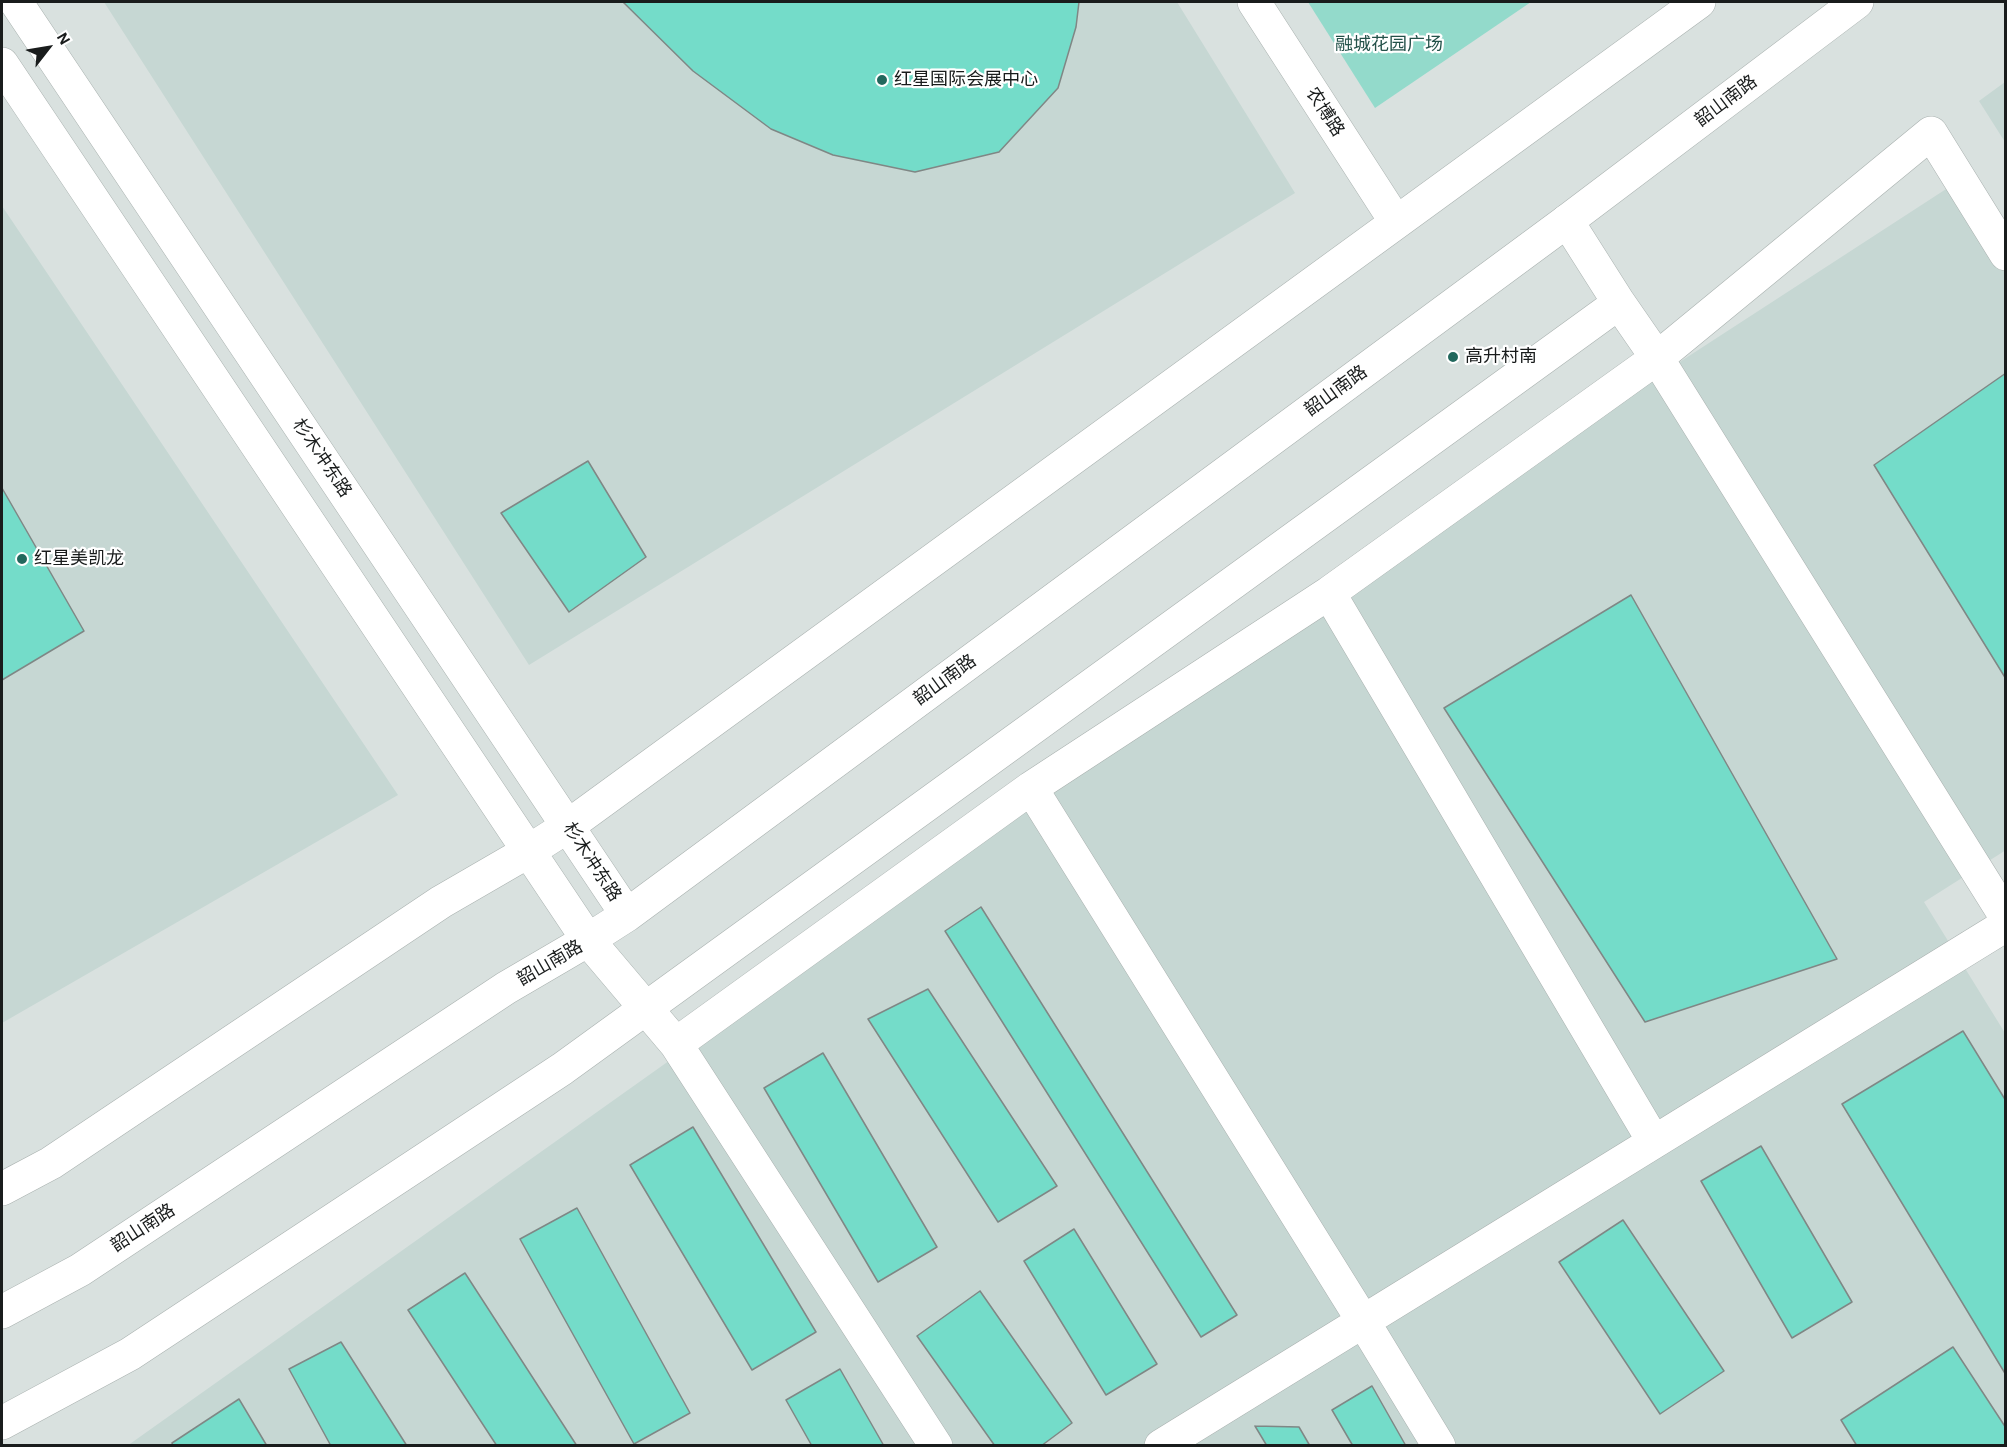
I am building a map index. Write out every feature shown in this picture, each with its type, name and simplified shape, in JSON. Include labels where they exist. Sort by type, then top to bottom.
[{"type":"street","name":"杉木冲东路","points":[[16,2],[627,915]]},
{"type":"street","name":"农博路","points":[[1254,2],[1396,222]]},
{"type":"street","points":[[2,1189],[51,1163],[441,902],[568,826],[1699,2]]},
{"type":"street","name":"韶山南路","points":[[2,1312],[80,1270],[506,988],[627,915],[1567,221],[1857,2]]},
{"type":"street","points":[[2,64],[588,940],[676,1044],[936,1446]]},
{"type":"street","points":[[676,1044],[1031,788],[1329,593],[1657,358],[1931,133],[2006,254]]},
{"type":"street","points":[[1567,221],[1657,358],[2006,917]]},
{"type":"street","points":[[2,1423],[130,1354],[562,1069],[1619,303]]},
{"type":"street","points":[[1329,593],[1654,1142]]},
{"type":"street","points":[[1031,788],[1439,1446]]},
{"type":"street","points":[[1161,1446],[2006,925]]},
{"type":"shaded area","points":[[104,2],[1177,2],[1295,193],[529,665]]},
{"type":"shaded area","points":[[2005,82],[2005,142],[1979,101]]},
{"type":"shaded area","points":[[1960,180],[2005,254],[2006,850],[1924,902],[2005,1033],[2005,1445],[127,1446],[1364,567]]},
{"type":"shaded area","points":[[2,206],[398,795],[2,1023]]},
{"type":"green space","name":"融城花园广场","points":[[1308,2],[1531,2],[1375,108]]},
{"type":"building","name":"红星国际会展中心","points":[[623,2],[1079,2],[1076,27],[1058,88],[999,152],[915,172],[833,155],[771,129],[693,71]]},
{"type":"building","points":[[2006,373],[2006,679],[1874,465]]},
{"type":"building","points":[[588,461],[646,557],[569,612],[501,513]]},
{"type":"building","name":"红星美凯龙","points":[[2,488],[84,631],[2,680]]},
{"type":"building","points":[[1631,595],[1837,959],[1645,1022],[1444,708]]},
{"type":"building","points":[[981,907],[1237,1315],[1201,1337],[945,931]]},
{"type":"building","points":[[928,989],[1057,1186],[998,1222],[868,1019]]},
{"type":"building","points":[[1963,1031],[2006,1101],[2006,1375],[1842,1104]]},
{"type":"building","points":[[823,1053],[937,1247],[878,1282],[764,1088]]},
{"type":"building","points":[[693,1127],[816,1332],[752,1370],[630,1165]]},
{"type":"building","points":[[1761,1146],[1852,1302],[1792,1338],[1701,1181]]},
{"type":"building","points":[[577,1208],[690,1413],[634,1444],[520,1239]]},
{"type":"building","points":[[1623,1220],[1724,1371],[1660,1414],[1559,1262]]},
{"type":"building","points":[[1074,1229],[1157,1364],[1106,1395],[1024,1261]]},
{"type":"building","points":[[465,1273],[577,1446],[497,1446],[408,1310]]},
{"type":"building","points":[[980,1291],[1072,1423],[1041,1446],[995,1446],[917,1336]]},
{"type":"building","points":[[341,1342],[407,1446],[331,1446],[289,1369]]},
{"type":"building","points":[[1953,1347],[2006,1428],[2006,1446],[1857,1446],[1841,1420]]},
{"type":"building","points":[[840,1369],[884,1446],[812,1446],[786,1400]]},
{"type":"building","points":[[1372,1386],[1406,1446],[1353,1446],[1332,1410]]},
{"type":"building","points":[[239,1399],[267,1446],[173,1446],[172,1443]]},
{"type":"building","points":[[1255,1426],[1299,1427],[1310,1446],[1267,1446]]},
{"type":"place","name":"红星国际会展中心","points":[[882,80]]},
{"type":"place","name":"高升村南","points":[[1453,357]]},
{"type":"place","name":"红星美凯龙","points":[[22,559]]}]
